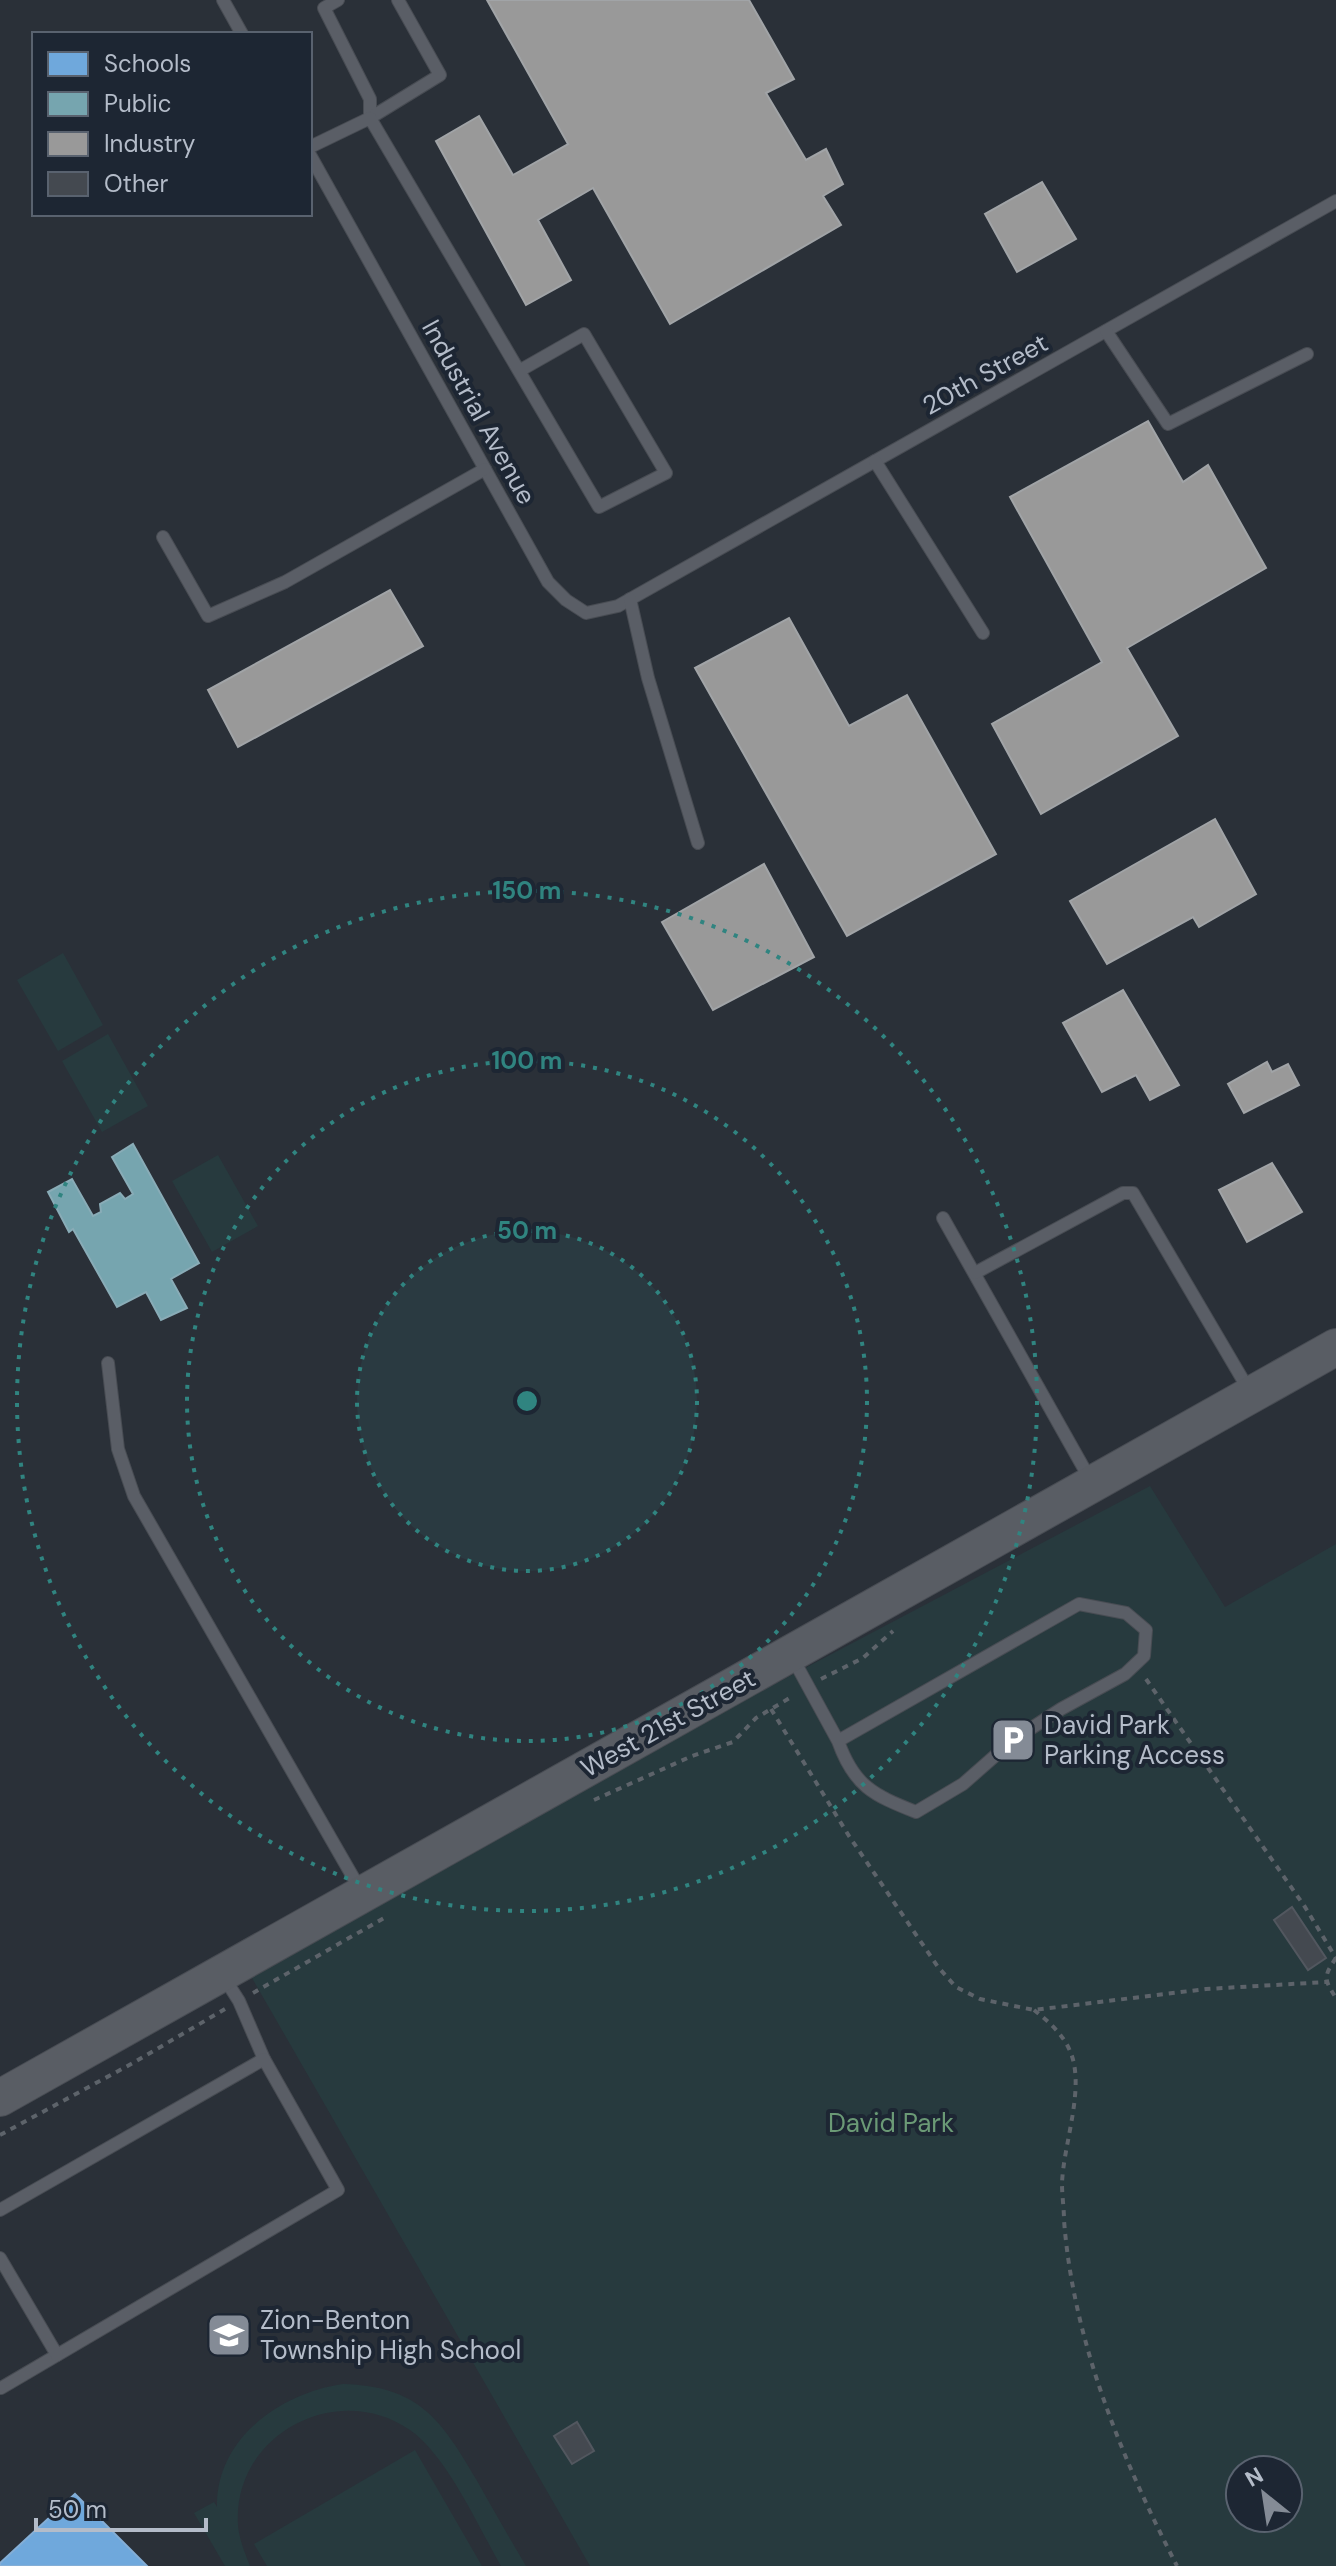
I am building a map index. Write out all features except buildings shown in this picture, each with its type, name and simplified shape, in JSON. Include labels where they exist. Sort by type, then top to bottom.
[{"type":"street","name":"West 21st Street","points":[[0,2098],[1336,1347]]},
{"type":"lane","points":[[223,0],[241,32]]},
{"type":"lane","points":[[338,0],[324,8],[370,99],[370,118],[599,507],[666,473],[584,334],[519,371]]},
{"type":"lane","points":[[312,146],[370,118],[440,75],[398,0]]},
{"type":"lane","name":"Industrial Avenue","points":[[312,159],[548,582],[566,600],[586,613],[618,606],[655,585]]},
{"type":"lane","name":"20th Street","points":[[655,585],[1336,201]]},
{"type":"lane","points":[[1106,331],[1168,424],[1307,354]]},
{"type":"lane","points":[[875,461],[983,633]]},
{"type":"lane","points":[[163,537],[208,616],[285,582],[485,469]]},
{"type":"lane","points":[[630,599],[648,678],[698,843]]},
{"type":"lane","points":[[975,1273],[1123,1193],[1133,1193],[1252,1394]]},
{"type":"lane","points":[[943,1218],[1093,1484]]},
{"type":"lane","points":[[108,1363],[118,1449],[134,1496],[363,1894]]},
{"type":"lane","points":[[790,1654],[838,1741],[847,1768],[879,1797],[916,1812],[963,1784],[1013,1740],[1125,1674],[1144,1656],[1146,1630],[1126,1613],[1079,1604],[838,1741]]},
{"type":"lane","points":[[1,2388],[338,2190],[264,2059],[239,2001],[221,1974]]},
{"type":"lane","points":[[0,2210],[264,2059]]},
{"type":"lane","points":[[0,2258],[57,2355]]},
{"type":"path","points":[[1133,1666],[1142,1674],[1305,1907],[1336,1958],[1327,1971],[1326,1982],[1336,1998]]},
{"type":"path","points":[[771,1709],[871,1869],[938,1967],[956,1987],[980,1999],[1034,2010],[1206,1989],[1326,1982]]},
{"type":"path","points":[[1034,2010],[1059,2033],[1070,2050],[1075,2069],[1062,2183],[1065,2225],[1083,2331],[1132,2474],[1177,2566]]},
{"type":"green space","points":[[63,953],[103,1025],[58,1051],[17,980]]},
{"type":"green space","points":[[108,1034],[148,1106],[102,1132],[62,1061]]},
{"type":"green space","points":[[218,1155],[258,1226],[212,1252],[172,1181]]},
{"type":"green space","name":"David Park","points":[[1150,1486],[1225,1607],[1336,1544],[1336,2566],[590,2566],[244,1964]]},
{"type":"green space","points":[[343,2384],[390,2391],[409,2399],[438,2423],[463,2458],[526,2566],[501,2566],[461,2493],[424,2442],[410,2430],[381,2416],[351,2411],[322,2414],[294,2425],[271,2442],[252,2465],[241,2493],[238,2525],[250,2566],[225,2566],[194,2513],[214,2502],[217,2507],[220,2482],[240,2440],[256,2423],[297,2397]]},
{"type":"green space","points":[[415,2450],[482,2566],[267,2566],[254,2544]]},
{"type":"place","name":"David Park Parking Access","points":[[1013,1740]]},
{"type":"place","name":"Zion-Benton Township High School","points":[[229,2335]]}]
